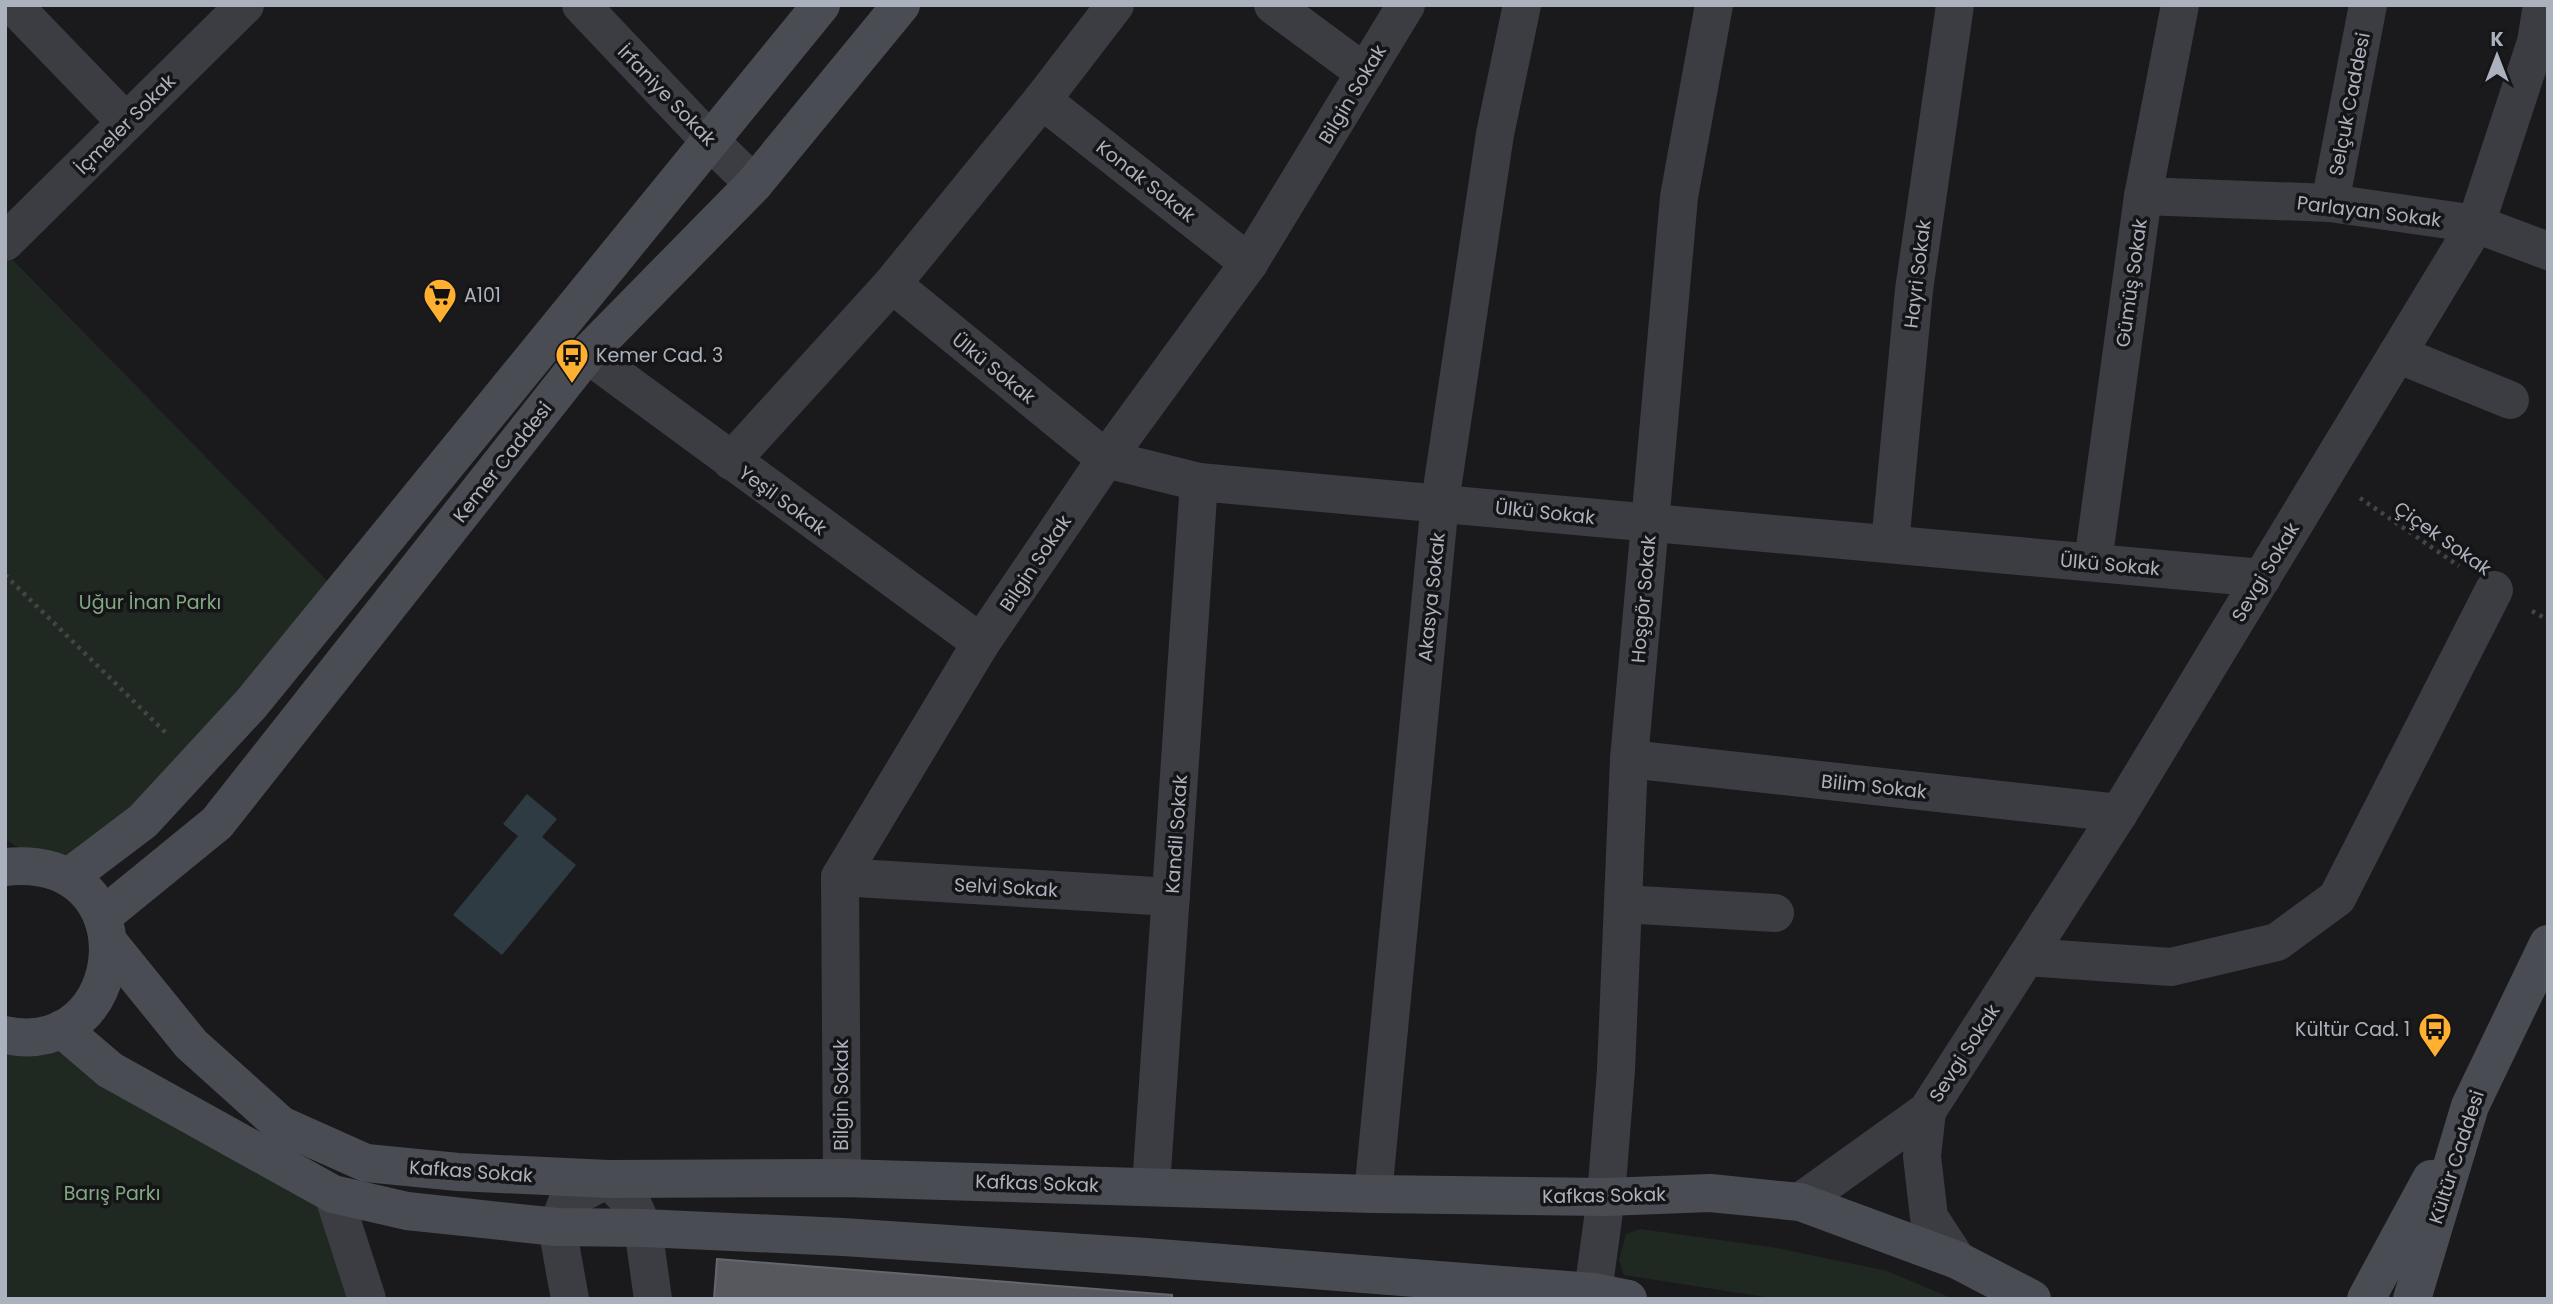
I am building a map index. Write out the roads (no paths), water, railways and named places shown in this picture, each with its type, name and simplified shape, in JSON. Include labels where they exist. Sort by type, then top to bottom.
[{"type":"street","points":[[13,5],[126,122]]},
{"type":"street","name":"İçmeler Sokak","points":[[5,242],[245,5]]},
{"type":"street","name":"İrfaniye Sokak","points":[[581,5],[754,184]]},
{"type":"street","points":[[5,867],[27,864],[62,874],[143,821],[251,704],[821,5]]},
{"type":"street","name":"Kemer Caddesi","points":[[106,930],[218,823],[587,354],[754,184],[901,5]]},
{"type":"street","points":[[731,461],[892,285],[1115,5]]},
{"type":"street","points":[[1273,5],[1365,73]]},
{"type":"street","name":"Bilgin Sokak","points":[[842,1178],[840,877],[981,643],[1106,459],[1249,263],[1406,5]]},
{"type":"street","name":"Akasya Sokak","points":[[1373,1194],[1440,502],[1495,134],[1522,5]]},
{"type":"street","name":"Hoşgör Sokak","points":[[1610,1295],[1606,1197],[1616,1070],[1629,759],[1679,197],[1714,5]]},
{"type":"street","name":"Hayri Sokak","points":[[1890,544],[1914,290],[1955,5]]},
{"type":"street","name":"Gümüş Sokak","points":[[2093,562],[2143,197],[2180,5]]},
{"type":"street","name":"Selçuk Caddesi","points":[[2330,203],[2368,5]]},
{"type":"street","name":"Sevgi Sokak","points":[[1927,1111],[2119,813],[2476,224],[2542,45],[2542,5]]},
{"type":"street","name":"Konak Sokak","points":[[1042,100],[1249,263]]},
{"type":"street","name":"Parlayan Sokak","points":[[2143,197],[2330,203],[2476,224],[2548,251]]},
{"type":"street","name":"Ülkü Sokak","points":[[892,285],[1106,459],[1199,482],[2262,578]]},
{"type":"street","name":"Yeşil Sokak","points":[[587,354],[981,643]]},
{"type":"street","points":[[2397,354],[2510,400]]},
{"type":"street","name":"Kandil Sokak","points":[[1151,1186],[1199,482]]},
{"type":"street","points":[[2026,957],[2171,967],[2277,942],[2337,898],[2494,590]]},
{"type":"street","name":"Bilim Sokak","points":[[1629,759],[2119,813]]},
{"type":"street","name":"Kafkas Sokak","points":[[5,838],[82,888],[106,930],[191,1044],[281,1125],[366,1163],[458,1172],[608,1179],[842,1178],[1373,1194],[1606,1197],[1710,1193],[1800,1202],[1956,1260],[2032,1299]]},
{"type":"street","name":"Selvi Sokak","points":[[840,877],[1171,897]]},
{"type":"street","points":[[1623,904],[1775,914]]},
{"type":"street","points":[[5,1035],[16,1038],[41,1036],[62,1029],[79,1017],[93,1002],[103,984],[108,965],[106,930]]},
{"type":"street","name":"Kültür Caddesi","points":[[2412,1299],[2470,1106],[2548,944]]},
{"type":"street","points":[[62,1029],[110,1070],[333,1194],[407,1211],[557,1227],[843,1237],[1146,1256],[1528,1293],[1610,1295]]},
{"type":"street","points":[[2366,1299],[2470,1106]]},
{"type":"street","points":[[1800,1202],[1927,1111]]},
{"type":"street","points":[[1927,1111],[1922,1156],[1929,1217],[1956,1260]]},
{"type":"street","points":[[570,1299],[557,1227],[568,1200],[608,1179],[632,1203],[643,1228],[653,1299]]},
{"type":"street","points":[[333,1194],[367,1299]]},
{"type":"place","name":"A101","points":[[440,325]]},
{"type":"place","name":"Kemer Cad. 3","points":[[572,385]]},
{"type":"place","name":"Kültür Cad. 1","points":[[2435,1059]]},
{"type":"park label","name":"Uğur İnan Parkı","points":[[150,602]]},
{"type":"park label","name":"Barış Parkı","points":[[112,1193]]}]
